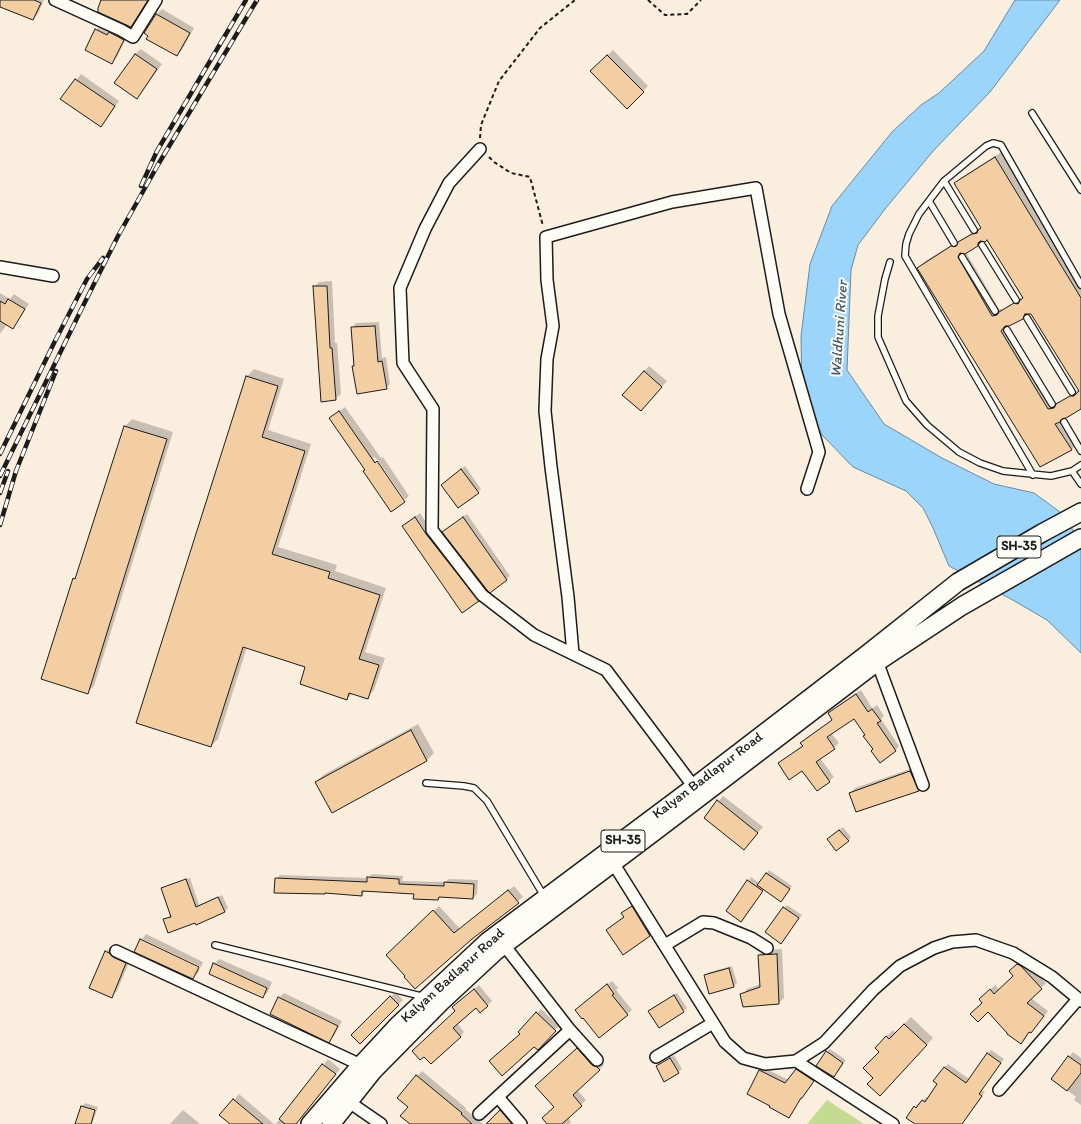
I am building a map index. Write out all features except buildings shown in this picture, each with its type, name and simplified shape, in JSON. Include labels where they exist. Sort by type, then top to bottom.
[{"type":"main road","name":"Kalyan Badlapur Road","points":[[310,1124],[398,1025],[488,941],[549,903],[875,656],[958,582],[1081,512]]},
{"type":"main road","name":"Kalyan Badlapur Road","points":[[610,858],[694,787],[875,656],[1081,538]]},
{"type":"main road","name":"Kalyan Badlapur Road","points":[[331,1124],[373,1071],[441,1002],[549,903]]},
{"type":"street","points":[[55,0],[134,37],[156,0]]},
{"type":"street","points":[[480,149],[449,183],[425,230],[400,288],[403,363],[433,409],[432,530],[482,595],[534,635],[606,670],[694,787]]},
{"type":"street","points":[[573,654],[568,597],[545,411],[547,358],[553,326],[547,280],[546,237],[672,202],[756,188],[778,314],[819,452],[807,489]]},
{"type":"street","points":[[0,267],[53,276]]},
{"type":"street","points":[[875,656],[923,785]]},
{"type":"street","points":[[610,858],[725,1042],[743,1058],[765,1064],[796,1061],[824,1043],[873,990],[900,966],[934,948],[952,942],[976,940],[1013,953],[1052,976],[1079,1000],[999,1090]]},
{"type":"street","points":[[665,945],[704,922],[714,923],[751,938],[767,948]]},
{"type":"street","points":[[504,945],[570,1030],[597,1060]]},
{"type":"street","points":[[116,951],[361,1065]]},
{"type":"street","points":[[656,1057],[713,1023]]},
{"type":"street","points":[[479,1114],[570,1030]]},
{"type":"street","points":[[796,1061],[893,1124]]},
{"type":"street","points":[[498,1097],[521,1124]]},
{"type":"street","points":[[349,1102],[381,1124]]},
{"type":"lane","points":[[1032,113],[1081,190]]},
{"type":"lane","points":[[1033,475],[905,256],[908,234],[919,214],[944,181],[986,146],[993,143],[1001,145],[1081,285]]},
{"type":"lane","points":[[944,181],[974,230]]},
{"type":"lane","points":[[928,201],[954,243]]},
{"type":"lane","points":[[982,245],[1016,300]]},
{"type":"lane","points":[[962,257],[995,311]]},
{"type":"lane","points":[[890,262],[878,316],[878,337],[906,401],[927,425],[959,452],[980,463],[1003,472],[1051,476],[1072,471],[1081,465]]},
{"type":"lane","points":[[1027,318],[1072,392]]},
{"type":"lane","points":[[1007,330],[1052,404]]},
{"type":"lane","points":[[1064,422],[1081,451]]},
{"type":"lane","points":[[1072,471],[1081,484]]},
{"type":"lane","points":[[426,783],[474,788],[487,801],[549,903]]},
{"type":"lane","points":[[215,945],[428,997]]},
{"type":"path","points":[[546,237],[530,178],[511,173],[494,162],[480,149],[481,125],[500,81],[540,28],[575,0]]},
{"type":"path","points":[[648,0],[665,15],[687,14],[701,0]]},
{"type":"green space","points":[[827,1100],[864,1124],[807,1124]]},
{"type":"water","name":"Waldhuni River","points":[[1015,0],[1060,0],[990,92],[934,150],[885,209],[858,245],[851,270],[847,370],[884,424],[942,458],[994,484],[1034,493],[1060,512],[1081,541],[1081,653],[1047,620],[949,566],[923,508],[906,491],[853,467],[822,435],[802,396],[801,336],[810,264],[832,206],[892,132],[921,105],[939,93],[984,51]]},
{"type":"railway","points":[[141,186],[157,151],[246,0]]},
{"type":"railway","points":[[0,476],[118,236],[159,163],[257,0]]},
{"type":"railway","points":[[0,454],[87,279],[103,258]]},
{"type":"railway","points":[[0,525],[16,471],[56,371]]},
{"type":"railway","points":[[0,493],[8,471]]}]
